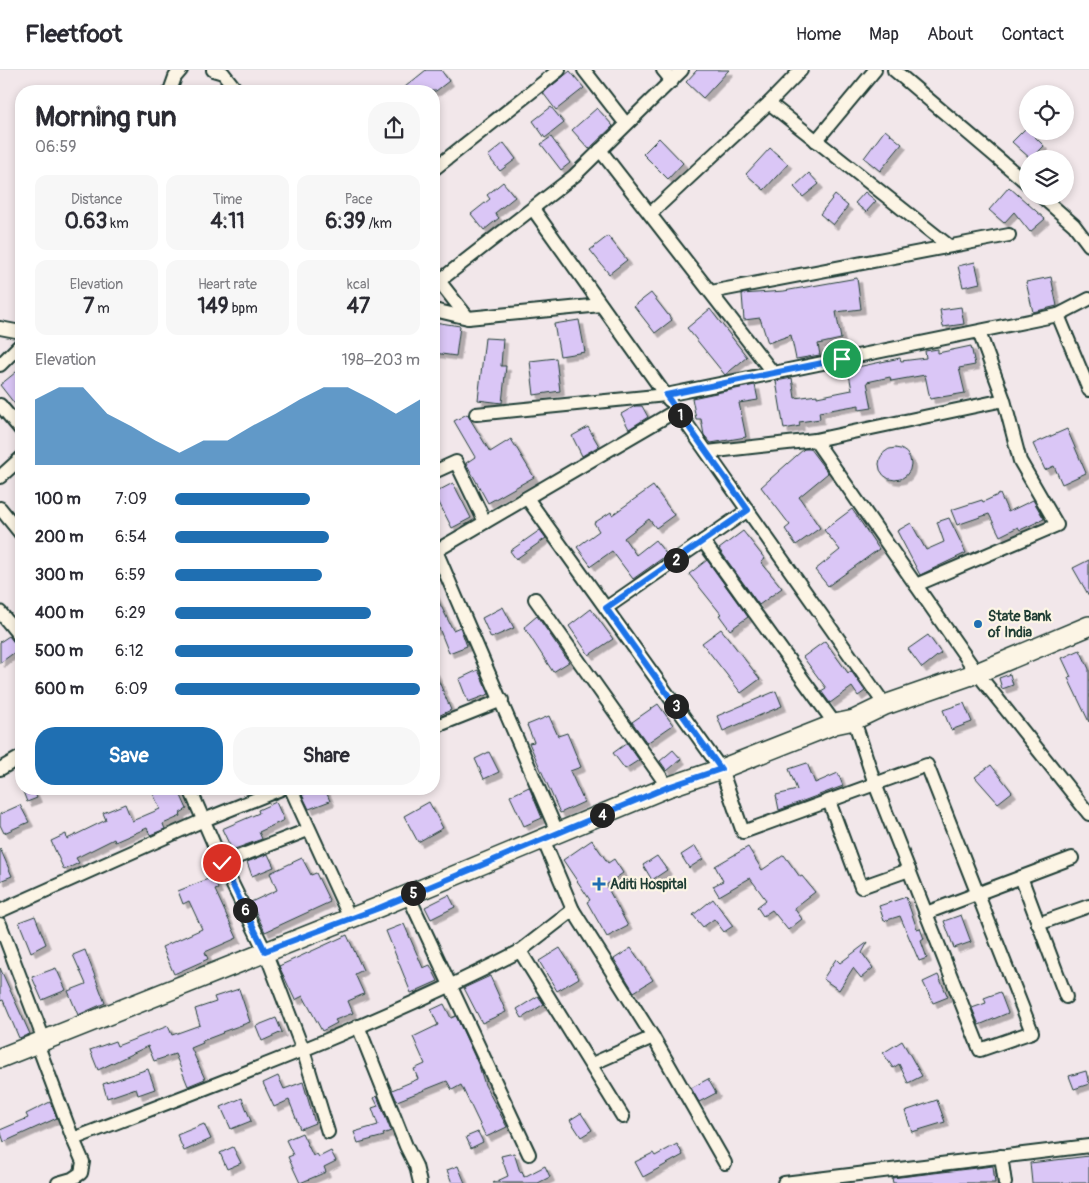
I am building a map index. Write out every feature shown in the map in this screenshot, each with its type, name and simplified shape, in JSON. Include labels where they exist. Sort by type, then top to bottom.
[{"type":"main road","points":[[0,1058],[408,895],[668,787],[721,769],[835,724],[854,720],[885,705],[977,673],[1089,626]]},
{"type":"street","points":[[172,85],[175,77],[181,70]]},
{"type":"street","points":[[212,70],[223,73],[232,85]]},
{"type":"street","points":[[440,164],[559,70]]},
{"type":"street","points":[[584,70],[626,124]]},
{"type":"street","points":[[663,70],[672,81]]},
{"type":"street","points":[[440,281],[574,176],[682,70]]},
{"type":"street","points":[[650,214],[769,103],[801,70]]},
{"type":"street","points":[[816,140],[875,70]]},
{"type":"street","points":[[894,70],[1019,176]]},
{"type":"street","points":[[769,103],[949,246]]},
{"type":"street","points":[[600,150],[773,373]]},
{"type":"street","points":[[1051,205],[1074,225],[1089,245]]},
{"type":"street","points":[[533,209],[885,705]]},
{"type":"street","points":[[711,292],[1009,234]]},
{"type":"street","points":[[440,286],[468,318]]},
{"type":"street","points":[[476,414],[666,395],[1058,315],[1089,299]]},
{"type":"street","points":[[440,311],[468,318],[601,305]]},
{"type":"street","points":[[1058,315],[1089,390]]},
{"type":"street","points":[[0,328],[15,331]]},
{"type":"street","points":[[916,585],[1057,525],[1020,461],[1004,400],[979,332]]},
{"type":"street","points":[[0,366],[15,350]]},
{"type":"street","points":[[707,452],[815,440],[1004,400]]},
{"type":"street","points":[[0,405],[15,423]]},
{"type":"street","points":[[440,549],[677,410]]},
{"type":"street","points":[[815,440],[977,673],[1089,814]]},
{"type":"street","points":[[440,469],[456,462],[486,522]]},
{"type":"street","points":[[0,477],[15,463]]},
{"type":"street","points":[[527,498],[721,769],[743,832],[829,801],[875,784],[926,765],[1032,1032],[980,1050],[875,784],[854,720]]},
{"type":"street","points":[[0,508],[15,527]]},
{"type":"street","points":[[606,608],[748,510]]},
{"type":"street","points":[[703,541],[835,724]]},
{"type":"street","points":[[440,563],[502,700],[551,836],[573,910],[653,1037],[725,1163]]},
{"type":"street","points":[[536,599],[668,787]]},
{"type":"street","points":[[0,612],[15,631]]},
{"type":"street","points":[[440,725],[502,700]]},
{"type":"street","points":[[0,769],[15,760]]},
{"type":"street","points":[[193,795],[222,863],[265,951],[303,1050],[328,1132]]},
{"type":"street","points":[[0,911],[204,820],[266,795]]},
{"type":"street","points":[[293,795],[350,918]]},
{"type":"street","points":[[829,801],[861,887],[909,870]]},
{"type":"street","points":[[222,863],[308,830]]},
{"type":"street","points":[[926,913],[1072,858]]},
{"type":"street","points":[[1020,877],[1066,997]]},
{"type":"street","points":[[408,895],[529,1154]]},
{"type":"street","points":[[1038,924],[1089,906]]},
{"type":"street","points":[[73,1139],[303,1050],[451,987],[520,951],[573,910]]},
{"type":"street","points":[[0,924],[73,1139],[83,1162],[81,1173],[72,1179],[58,1183]]},
{"type":"street","points":[[520,951],[592,1064],[623,1117]]},
{"type":"street","points":[[358,1026],[406,1146],[416,1166],[420,1183]]},
{"type":"street","points":[[592,1064],[653,1037]]},
{"type":"street","points":[[784,1183],[1089,1146]]},
{"type":"street","points":[[1001,1156],[1005,1183]]},
{"type":"building","points":[[426,70],[441,70],[449,81],[440,88],[440,85],[407,85]]},
{"type":"building","points":[[697,70],[729,70],[703,98],[686,82]]},
{"type":"building","points":[[570,71],[584,88],[556,110],[543,93]]},
{"type":"building","points":[[551,107],[564,123],[545,138],[533,121]]},
{"type":"building","points":[[597,108],[613,126],[589,149],[572,130]]},
{"type":"building","points":[[885,130],[902,144],[880,171],[864,158]]},
{"type":"building","points":[[1019,135],[1019,140],[1038,140],[1044,146],[1040,150],[1021,150],[1012,142]]},
{"type":"building","points":[[551,137],[570,163],[561,170],[541,144]]},
{"type":"building","points":[[659,138],[683,163],[668,179],[643,154]]},
{"type":"building","points":[[504,143],[516,159],[500,171],[488,156]]},
{"type":"building","points":[[770,148],[788,164],[764,190],[746,174]]},
{"type":"building","points":[[809,173],[819,184],[803,197],[794,187]]},
{"type":"building","points":[[503,182],[515,197],[495,213],[499,218],[484,230],[471,214],[490,199],[487,195]]},
{"type":"building","points":[[1009,187],[1019,196],[1019,205],[1029,205],[1045,219],[1030,232],[1014,212],[1004,223],[989,210]]},
{"type":"building","points":[[865,192],[876,201],[866,212],[855,203]]},
{"type":"building","points":[[835,195],[848,206],[833,225],[820,214]]},
{"type":"building","points":[[608,236],[627,260],[609,274],[590,250]]},
{"type":"building","points":[[975,262],[980,283],[963,287],[958,266]]},
{"type":"building","points":[[1051,277],[1057,306],[1033,312],[1026,282]]},
{"type":"building","points":[[857,278],[861,309],[836,312],[841,339],[818,344],[820,355],[796,359],[791,335],[768,343],[760,318],[744,320],[742,294],[784,291]]},
{"type":"building","points":[[651,293],[672,320],[655,333],[634,306]]},
{"type":"building","points":[[961,307],[964,324],[943,327],[940,310]]},
{"type":"building","points":[[710,309],[747,357],[725,375],[687,328]]},
{"type":"building","points":[[579,320],[585,352],[560,356],[554,324]]},
{"type":"building","points":[[440,323],[460,326],[456,356],[440,354]]},
{"type":"building","points":[[485,338],[503,339],[501,366],[506,366],[502,403],[478,400]]},
{"type":"building","points":[[971,346],[975,365],[959,368],[965,393],[930,399],[925,375],[891,381],[890,377],[867,382],[872,408],[859,410],[859,405],[819,412],[820,419],[799,422],[800,426],[784,429],[776,381],[792,378],[795,398],[817,395],[817,397],[852,390],[848,369],[900,358],[901,361],[926,358],[925,351],[938,349],[938,353]]},
{"type":"building","points":[[556,358],[560,391],[534,395],[530,361]]},
{"type":"building","points":[[15,373],[15,404],[0,385]]},
{"type":"building","points":[[755,385],[758,400],[739,403],[746,437],[711,443],[704,435],[701,419],[696,419],[692,398]]},
{"type":"building","points":[[635,406],[642,406],[648,417],[629,429],[621,414]]},
{"type":"building","points":[[467,414],[490,452],[511,439],[534,477],[488,503],[466,463],[475,457],[454,421]]},
{"type":"building","points":[[588,427],[599,446],[582,456],[572,436]]},
{"type":"building","points":[[1067,429],[1086,473],[1062,484],[1054,466],[1045,470],[1033,444]]},
{"type":"building","points":[[895,448],[901,449],[906,453],[910,458],[910,470],[906,475],[901,479],[895,480],[889,479],[884,475],[880,470],[879,464],[880,458],[884,453],[889,449]]},
{"type":"building","points":[[804,449],[810,449],[828,473],[799,497],[820,528],[796,545],[785,529],[790,525],[761,487]]},
{"type":"building","points":[[453,483],[471,518],[452,528],[440,505],[440,490]]},
{"type":"building","points":[[653,486],[674,515],[656,528],[649,519],[624,538],[636,555],[655,540],[667,555],[633,579],[612,551],[591,566],[577,547],[599,531],[594,523],[611,512],[612,515]]},
{"type":"building","points":[[1000,494],[1008,512],[1033,500],[1044,519],[1020,530],[1018,527],[1000,536],[989,514],[957,525],[951,510],[982,500],[983,502]]},
{"type":"building","points":[[852,509],[879,549],[828,586],[815,570],[840,550],[824,530]]},
{"type":"building","points":[[949,518],[966,553],[920,575],[897,531],[911,523],[926,550],[944,542],[937,522]]},
{"type":"building","points":[[540,530],[546,538],[516,559],[510,551]]},
{"type":"building","points":[[743,531],[765,559],[761,562],[782,588],[759,605],[719,549]]},
{"type":"building","points":[[707,560],[748,617],[730,630],[719,615],[721,614],[689,574]]},
{"type":"building","points":[[1089,560],[1089,596],[1073,568]]},
{"type":"building","points":[[440,604],[453,630],[460,627],[467,646],[449,653],[440,630]]},
{"type":"building","points":[[503,607],[514,628],[491,638],[482,618]]},
{"type":"building","points":[[591,609],[613,639],[589,655],[569,626]]},
{"type":"building","points":[[537,616],[569,662],[553,672],[524,627]]},
{"type":"building","points":[[721,629],[760,679],[741,693],[702,643]]},
{"type":"building","points":[[928,635],[941,653],[922,668],[908,649]]},
{"type":"building","points":[[9,636],[15,644],[15,652],[0,663],[0,642]]},
{"type":"building","points":[[825,641],[848,673],[851,671],[865,691],[858,696],[852,687],[830,703],[821,691],[826,688],[803,657]]},
{"type":"building","points":[[1080,650],[1089,669],[1089,722],[1068,678],[1071,677],[1062,658]]},
{"type":"building","points":[[478,670],[489,694],[468,702],[459,679]]},
{"type":"building","points":[[1010,674],[1013,685],[1002,689],[999,678]]},
{"type":"building","points":[[440,684],[451,710],[440,715]]},
{"type":"building","points":[[776,691],[782,706],[723,731],[717,716]]},
{"type":"building","points":[[964,703],[972,722],[951,730],[943,710]]},
{"type":"building","points":[[658,704],[673,725],[647,743],[632,722]]},
{"type":"building","points":[[549,716],[558,736],[567,733],[581,767],[570,771],[584,802],[560,813],[529,743],[534,742],[527,725]]},
{"type":"building","points":[[627,743],[639,760],[625,769],[613,753]]},
{"type":"building","points":[[673,750],[681,759],[667,771],[660,761]]},
{"type":"building","points":[[489,752],[499,772],[484,779],[475,759]]},
{"type":"building","points":[[807,763],[815,783],[838,773],[843,786],[779,810],[776,795],[797,790],[789,769]]},
{"type":"building","points":[[991,765],[1012,792],[998,803],[975,777]]},
{"type":"building","points":[[529,787],[542,818],[524,826],[510,796]]},
{"type":"building","points":[[24,795],[36,795],[37,798],[27,802]]},
{"type":"building","points":[[154,795],[181,795],[187,809],[180,813],[181,816],[163,824],[165,829],[150,835],[147,828],[115,842],[114,839],[76,858],[79,863],[64,870],[51,841],[66,834],[67,839],[106,820],[103,813],[125,804],[132,821],[160,809]]},
{"type":"building","points":[[302,795],[328,795],[330,801],[309,809]]},
{"type":"building","points":[[276,802],[284,820],[259,832],[262,839],[232,850],[222,829],[259,813],[258,810]]},
{"type":"building","points":[[429,802],[443,828],[418,842],[404,816]]},
{"type":"building","points":[[20,805],[29,822],[4,833],[0,825],[0,814]]},
{"type":"building","points":[[592,840],[608,863],[614,859],[623,873],[606,885],[628,926],[607,937],[587,902],[590,900],[563,860]]},
{"type":"building","points":[[695,846],[703,859],[689,868],[681,855]]},
{"type":"building","points":[[748,847],[762,870],[784,855],[800,877],[802,876],[815,892],[794,908],[802,919],[788,930],[772,910],[763,916],[757,907],[766,900],[750,878],[719,896],[713,886],[723,881],[715,866]]},
{"type":"building","points":[[0,848],[12,876],[0,881]]},
{"type":"building","points":[[268,854],[274,867],[252,876],[247,862]]},
{"type":"building","points":[[657,856],[667,870],[652,880],[643,865]]},
{"type":"building","points":[[302,858],[311,875],[316,873],[330,902],[265,932],[251,902],[277,890],[270,873]]},
{"type":"building","points":[[213,877],[218,889],[215,890],[237,938],[205,952],[208,959],[174,974],[162,947],[202,929],[189,901],[183,904],[178,891]]},
{"type":"building","points":[[449,895],[455,907],[431,919],[425,907]]},
{"type":"building","points":[[906,897],[917,929],[920,928],[924,939],[921,941],[927,958],[919,961],[900,916],[884,921],[879,906]]},
{"type":"building","points":[[713,899],[733,926],[724,932],[714,919],[703,927],[693,915]]},
{"type":"building","points":[[961,915],[971,942],[954,948],[944,921]]},
{"type":"building","points":[[35,916],[46,944],[31,952],[19,922]]},
{"type":"building","points":[[404,924],[423,968],[430,965],[438,981],[411,993],[386,931]]},
{"type":"building","points":[[347,935],[363,970],[355,974],[364,994],[348,1001],[353,1013],[335,1020],[337,1023],[322,1031],[303,996],[295,1000],[279,966]]},
{"type":"building","points":[[868,942],[862,953],[873,968],[861,978],[853,968],[839,990],[823,979],[836,959],[840,963]]},
{"type":"building","points":[[560,948],[579,978],[557,991],[539,961]]},
{"type":"building","points":[[631,948],[653,980],[634,992],[614,959]]},
{"type":"building","points":[[85,950],[105,1003],[78,1015],[68,991],[86,984],[73,955]]},
{"type":"building","points":[[0,968],[30,1034],[19,1038],[3,1000],[0,1001]]},
{"type":"building","points":[[56,968],[66,990],[42,1000],[32,977]]},
{"type":"building","points":[[938,975],[948,997],[933,1003],[923,982]]},
{"type":"building","points":[[490,976],[506,1012],[482,1023],[464,988]]},
{"type":"building","points":[[239,989],[250,1022],[222,1032],[191,1048],[205,1079],[188,1086],[175,1054],[154,1061],[148,1046],[98,1070],[90,1050],[115,1041],[117,1046],[168,1026],[172,1035],[200,1025],[195,1009],[216,1002],[214,997]]},
{"type":"building","points":[[1000,992],[1008,1013],[979,1025],[972,1008],[986,1003],[984,998]]},
{"type":"building","points":[[538,996],[544,1004],[522,1018],[517,1009]]},
{"type":"building","points":[[444,1004],[451,1018],[456,1016],[479,1066],[485,1085],[507,1127],[486,1137],[461,1085],[452,1090],[447,1081],[397,1101],[392,1090],[418,1079],[414,1069],[425,1064],[413,1037],[438,1025],[431,1010]]},
{"type":"building","points":[[276,1018],[282,1032],[262,1041],[256,1026]]},
{"type":"building","points":[[902,1041],[922,1076],[908,1083],[899,1064],[893,1068],[883,1053]]},
{"type":"building","points":[[148,1069],[155,1089],[138,1095],[136,1088],[107,1098],[103,1084]]},
{"type":"building","points":[[1086,1071],[1089,1084],[1074,1089],[1069,1076]]},
{"type":"building","points":[[278,1076],[284,1089],[303,1082],[315,1123],[300,1129],[289,1100],[274,1107],[263,1083]]},
{"type":"building","points":[[708,1079],[716,1093],[699,1102],[691,1088]]},
{"type":"building","points":[[377,1096],[391,1131],[383,1134],[384,1136],[358,1143],[354,1132],[378,1125],[372,1108],[378,1106],[374,1098]]},
{"type":"building","points":[[242,1098],[251,1121],[231,1129],[221,1107]]},
{"type":"building","points":[[937,1100],[945,1122],[912,1132],[905,1111]]},
{"type":"building","points":[[50,1102],[57,1118],[4,1142],[0,1130],[28,1118],[26,1114]]},
{"type":"building","points":[[581,1113],[592,1130],[581,1137],[570,1120]]},
{"type":"building","points":[[204,1124],[211,1139],[184,1151],[177,1135]]},
{"type":"building","points":[[478,1132],[483,1142],[471,1148],[466,1137]]},
{"type":"building","points":[[302,1133],[313,1156],[317,1154],[319,1157],[331,1151],[336,1161],[324,1167],[326,1172],[300,1183],[288,1157],[293,1155],[286,1140]]},
{"type":"building","points":[[677,1144],[683,1155],[643,1177],[635,1162],[653,1153],[655,1156]]},
{"type":"building","points":[[233,1147],[241,1163],[227,1169],[220,1153]]},
{"type":"building","points":[[514,1153],[520,1172],[522,1171],[524,1177],[545,1166],[550,1177],[538,1183],[493,1183],[508,1176],[501,1156]]},
{"type":"building","points":[[1089,1156],[1089,1183],[1032,1183],[1030,1163]]},
{"type":"building","points":[[458,1166],[465,1183],[452,1183],[447,1170]]},
{"type":"building","points":[[993,1166],[995,1183],[893,1183],[892,1178]]},
{"type":"place","name":"State Bank of India","points":[[978,624]]},
{"type":"place","name":"Aditi Hospital","points":[[599,884]]},
{"type":"route","points":[[222,863],[265,951],[379,908],[668,787],[721,769],[606,608],[748,510],[666,395],[842,359]]}]
